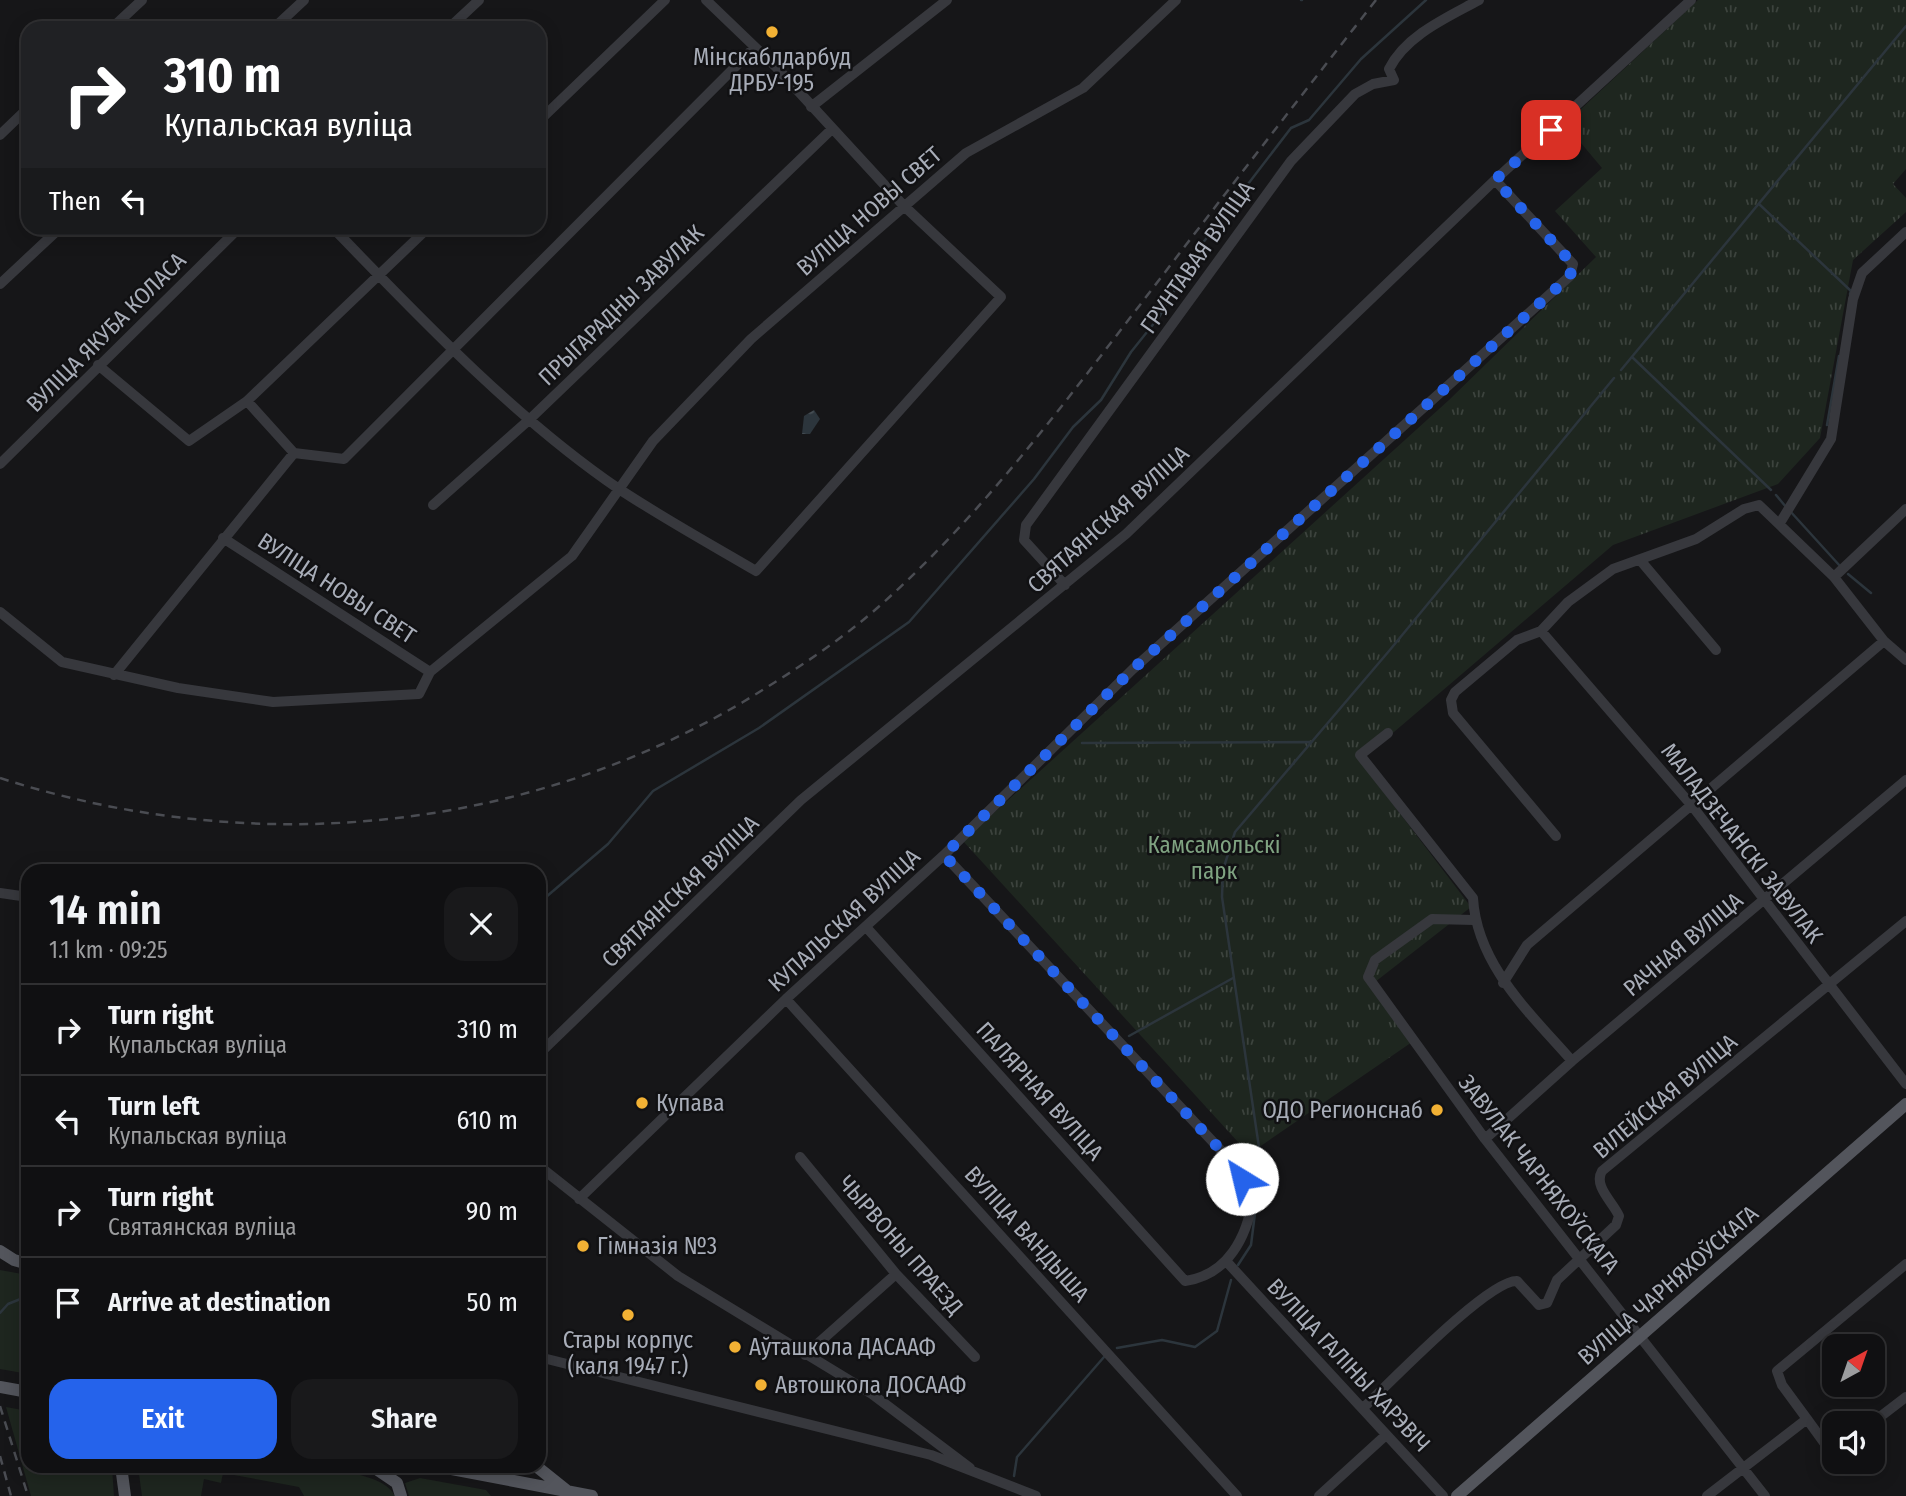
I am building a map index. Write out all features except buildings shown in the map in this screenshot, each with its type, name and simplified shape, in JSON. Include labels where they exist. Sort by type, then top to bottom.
[{"type":"main road","name":"ВУЛІЦА ЧАРНЯХОЎСКАГА","points":[[1457,1496],[1906,1104]]},
{"type":"main road","points":[[0,1251],[21,1262]]},
{"type":"main road","points":[[0,1387],[21,1391]]},
{"type":"main road","points":[[122,1473],[125,1496]]},
{"type":"main road","points":[[382,1473],[397,1483],[401,1496]]},
{"type":"main road","points":[[472,1473],[592,1496]]},
{"type":"main road","points":[[545,1473],[569,1492]]},
{"type":"main road","points":[[554,1496],[569,1492]]},
{"type":"street","points":[[120,21],[142,0]]},
{"type":"street","points":[[282,21],[304,0]]},
{"type":"street","points":[[456,21],[479,0]]},
{"type":"street","points":[[546,114],[664,0]]},
{"type":"street","points":[[340,235],[454,348],[530,418],[618,488],[756,571],[1000,297],[903,205],[777,68],[706,0]]},
{"type":"street","points":[[811,107],[947,0]]},
{"type":"street","name":"ВУЛІЦА НОВЫ СВЕТ","points":[[0,612],[62,662],[114,676],[273,702],[419,694],[430,672],[572,556],[653,441],[751,339],[966,153],[1083,89],[1176,0]]},
{"type":"street","name":"ГРУНТАВАЯ ВУЛІЦА","points":[[1065,585],[1024,540],[1026,525],[1291,161],[1355,94],[1373,83],[1394,80],[1389,69],[1418,37],[1479,0]]},
{"type":"street","name":"СВЯТАЯНСКАЯ ВУЛІЦА","points":[[546,1047],[801,800],[1126,534],[1495,180],[1691,0]]},
{"type":"street","points":[[247,401],[294,453],[344,459],[754,48]]},
{"type":"street","points":[[0,135],[21,115]]},
{"type":"street","name":"ПРЫГАРАДНЫ ЗАВУЛАК","points":[[433,505],[530,418],[832,129]]},
{"type":"street","name":"КУПАЛЬСКАЯ ВУЛІЦА","points":[[579,1199],[786,999],[944,855],[1133,669],[1570,276],[1573,264],[1495,180]]},
{"type":"street","points":[[1780,523],[1831,439],[1853,299],[1862,273],[1906,232]]},
{"type":"street","points":[[0,284],[52,235]]},
{"type":"street","name":"ВУЛІЦА ЯКУБА КОЛАСА","points":[[0,464],[232,235]]},
{"type":"street","points":[[98,365],[190,441],[247,401],[421,235]]},
{"type":"street","name":"ВУЛІЦА НОВЫ СВЕТ","points":[[114,676],[294,453]]},
{"type":"street","points":[[1556,836],[1453,713],[1451,700],[1455,692],[1517,640],[1541,631],[1568,602],[1605,575],[1696,539],[1744,509],[1759,505],[1834,577],[1884,641],[1906,660]]},
{"type":"street","points":[[1834,577],[1906,509]]},
{"type":"street","name":"ВУЛІЦА НОВЫ СВЕТ","points":[[223,538],[430,672]]},
{"type":"street","points":[[1640,560],[1716,650]]},
{"type":"street","name":"МАЛАДЗЕЧАНСКІ ЗАВУЛАК","points":[[1541,631],[1693,807],[1906,1084]]},
{"type":"street","points":[[1503,983],[1527,945],[1693,807],[1884,641]]},
{"type":"street","points":[[1388,733],[1360,755],[1473,898],[1474,920],[1503,983],[1572,1061]]},
{"type":"street","name":"РАЧНАЯ ВУЛІЦА","points":[[1485,1139],[1572,1061],[1906,780]]},
{"type":"street","points":[[944,855],[1230,1160],[1253,1198],[1249,1227],[1226,1261]]},
{"type":"street","points":[[0,893],[21,896]]},
{"type":"street","name":"ЗАВУЛАК ЧАРНЯХОЎСКАГА","points":[[1474,920],[1432,919],[1375,960],[1368,977],[1485,1139],[1639,1339],[1765,1496]]},
{"type":"street","name":"ВІЛЕЙСКАЯ ВУЛІЦА","points":[[1363,1408],[1462,1314],[1508,1280],[1517,1281],[1539,1305],[1547,1303],[1557,1280],[1616,1225],[1619,1216],[1600,1187],[1599,1176],[1602,1171],[1906,921]]},
{"type":"street","name":"ПАЛЯРНАЯ ВУЛІЦА","points":[[866,927],[1185,1281],[1203,1279],[1226,1261]]},
{"type":"street","name":"ВУЛІЦА ВАНДЫША","points":[[786,999],[1237,1496]]},
{"type":"street","name":"ЧЫРВОНЫ ПРАЕЗД","points":[[800,1157],[896,1274],[975,1357]]},
{"type":"street","points":[[546,1172],[678,1276],[872,1394],[970,1468]]},
{"type":"street","name":"ВУЛІЦА ГАЛІНЫ ХАРЭВІЧ","points":[[1226,1261],[1443,1496]]},
{"type":"street","points":[[1822,1440],[1782,1385],[1777,1371],[1906,1264]]},
{"type":"street","points":[[805,1355],[896,1274]]},
{"type":"street","points":[[546,1359],[930,1455],[970,1468],[1036,1496]]},
{"type":"street","points":[[1885,1413],[1906,1397]]},
{"type":"street","points":[[1707,1496],[1807,1419]]},
{"type":"street","points":[[1319,1496],[1386,1435]]},
{"type":"street","points":[[930,1455],[936,1450],[937,1442]]},
{"type":"green space","name":"Камсамольскі парк","points":[[1698,0],[1906,0],[1906,169],[1893,184],[1906,198],[1906,212],[1853,260],[1820,438],[1778,484],[1613,545],[1360,761],[1471,907],[1375,982],[1415,1040],[1249,1154],[963,841],[1449,400],[1596,257],[1555,211],[1602,168],[1565,124]]},
{"type":"green space","points":[[0,1270],[21,1274],[21,1373],[0,1369]]},
{"type":"green space","points":[[6,1407],[21,1410],[21,1460]]},
{"type":"green space","points":[[25,1473],[112,1473],[114,1496],[31,1496]]},
{"type":"green space","points":[[139,1473],[223,1473],[221,1483],[204,1479],[201,1496],[142,1496]]},
{"type":"green space","points":[[223,1473],[354,1473],[381,1482],[395,1496],[304,1496],[299,1487]]},
{"type":"green space","points":[[420,1478],[486,1490],[491,1496],[409,1496],[405,1483]]},
{"type":"water","points":[[814,410],[820,419],[810,434],[802,434],[804,416]]},
{"type":"waterway","points":[[546,897],[608,844],[653,791],[759,728],[909,622],[1034,479],[1073,427],[1101,400],[1131,352],[1159,317],[1202,244],[1291,128],[1309,120],[1361,59],[1426,0]]},
{"type":"waterway","points":[[1621,370],[1906,26]]},
{"type":"waterway","points":[[1759,204],[1851,291],[1850,294]]},
{"type":"waterway","points":[[1827,425],[1839,356]]},
{"type":"waterway","points":[[1632,357],[1771,490]]},
{"type":"waterway","points":[[1257,1196],[1261,1161],[1222,897],[1223,870],[1235,832],[1389,651],[1614,378]]},
{"type":"waterway","points":[[1776,495],[1786,507]]},
{"type":"waterway","points":[[1790,511],[1840,566]]},
{"type":"waterway","points":[[1848,574],[1871,593]]},
{"type":"waterway","points":[[1082,743],[1310,742]]},
{"type":"waterway","points":[[1129,1036],[1233,978]]},
{"type":"waterway","points":[[1238,1265],[1251,1245],[1255,1213]]},
{"type":"waterway","points":[[1117,1348],[1162,1340],[1195,1347],[1217,1331],[1231,1280]]},
{"type":"waterway","points":[[0,1313],[8,1304],[21,1299]]},
{"type":"waterway","points":[[1014,1476],[1017,1457],[1104,1357]]},
{"type":"railway","points":[[0,778],[94,803],[189,819],[284,824],[380,820],[474,806],[566,781],[656,747],[743,702],[851,630],[884,602],[955,532],[1020,458],[1082,380],[1376,0]]},
{"type":"railway","points":[[0,1406],[28,1496]]},
{"type":"railway","points":[[0,1456],[11,1496]]},
{"type":"place","name":"Мінскаблдарбуд ДРБУ-195","points":[[772,32]]},
{"type":"place","name":"Купава","points":[[642,1103]]},
{"type":"place","name":"ОДО Регионснаб","points":[[1437,1110]]},
{"type":"place","name":"Гімназія №3","points":[[583,1246]]},
{"type":"place","name":"Стары корпус (каля 1947 г.)","points":[[628,1315]]},
{"type":"place","name":"Аўташкола ДАСААФ","points":[[735,1347]]},
{"type":"place","name":"Автошкола ДОСААФ","points":[[761,1385]]},
{"type":"route","points":[[1242,1179],[1230,1160],[944,855],[1133,669],[1570,276],[1573,264],[1495,180],[1551,130]]}]
